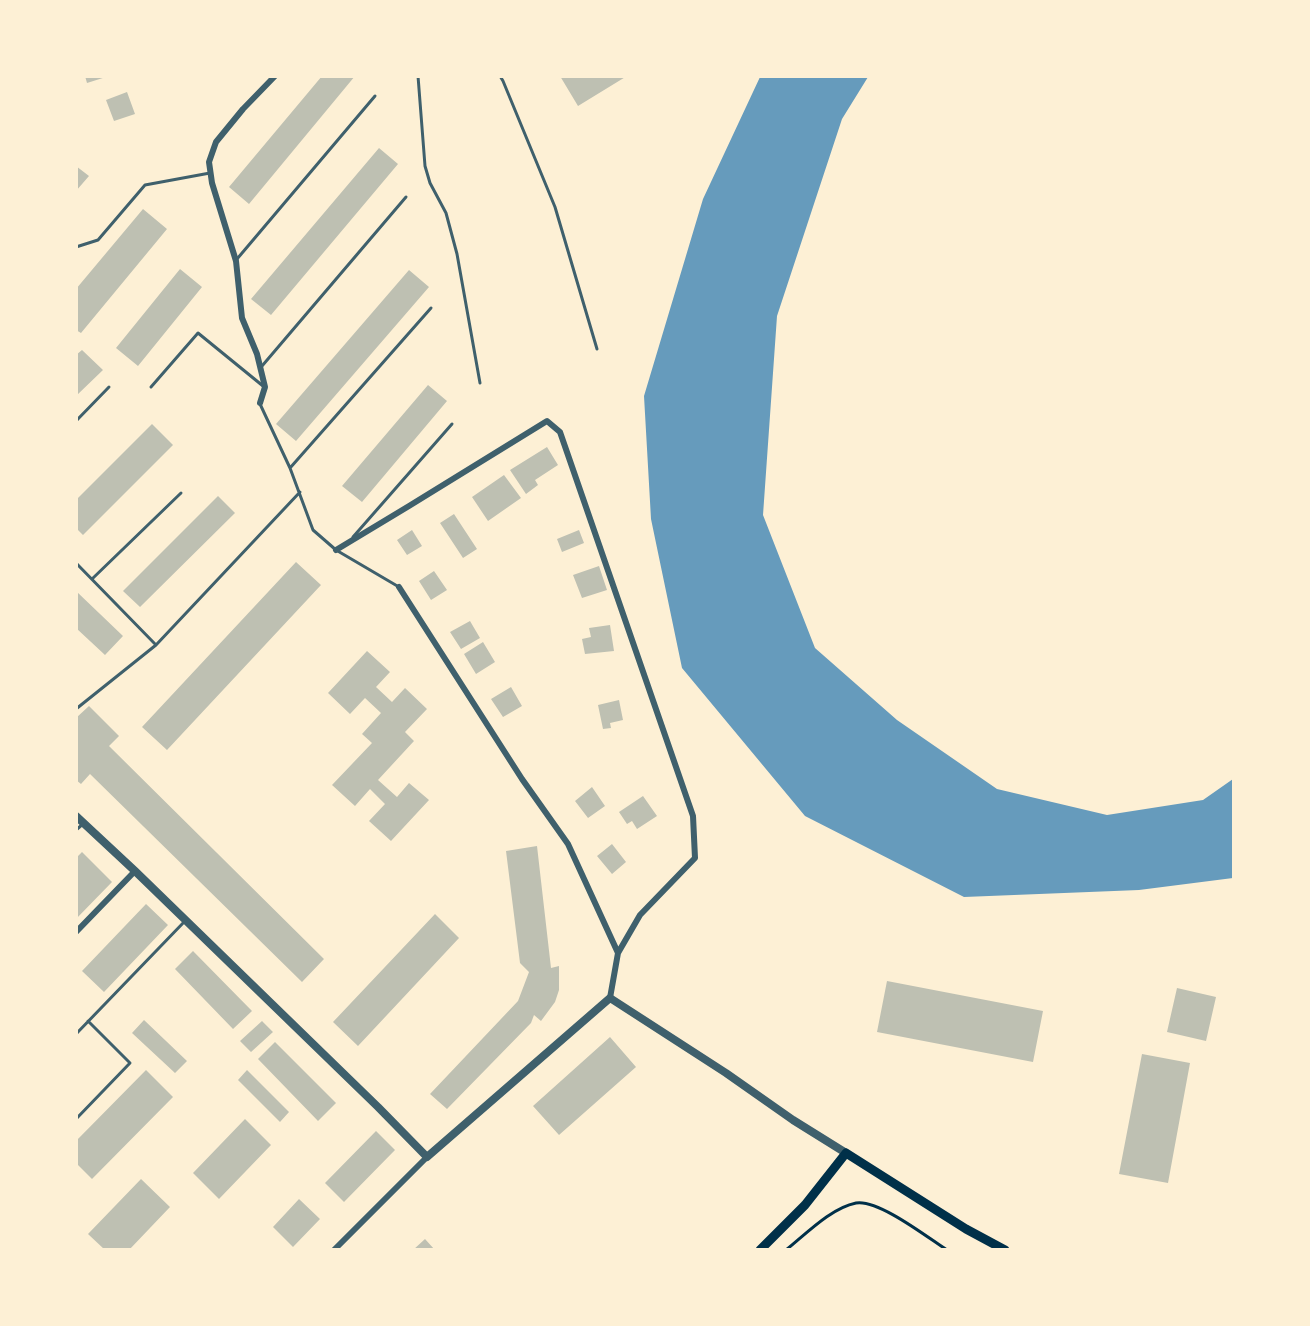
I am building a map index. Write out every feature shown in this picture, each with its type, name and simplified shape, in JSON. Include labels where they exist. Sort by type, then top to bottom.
[{"type":"main road","points":[[760,1250],[806,1205],[846,1154],[1005,1250]]},
{"type":"street","points":[[260,403],[265,387],[257,354],[242,318],[236,261],[212,183],[209,162],[216,142],[243,109],[275,76]]},
{"type":"street","points":[[334,1250],[427,1157],[610,998],[618,953],[640,915],[694,858],[693,816],[560,432],[547,421],[336,550]]},
{"type":"street","points":[[399,587],[522,779],[568,844],[618,953]]},
{"type":"street","points":[[76,816],[186,920],[427,1157]]},
{"type":"street","points":[[76,932],[135,871]]},
{"type":"street","points":[[610,998],[846,1154]]},
{"type":"lane","points":[[418,76],[425,166],[430,183],[446,213],[457,254],[480,383]]},
{"type":"lane","points":[[500,76],[555,207],[597,349]]},
{"type":"lane","points":[[236,261],[375,96]]},
{"type":"lane","points":[[76,247],[98,240],[145,185],[210,173]]},
{"type":"lane","points":[[260,367],[406,197]]},
{"type":"lane","points":[[290,468],[431,308]]},
{"type":"lane","points":[[151,387],[198,333],[265,387]]},
{"type":"lane","points":[[76,421],[109,387]]},
{"type":"lane","points":[[260,403],[290,468],[313,530],[336,550],[399,587]]},
{"type":"lane","points":[[348,543],[452,424]]},
{"type":"lane","points":[[76,709],[156,645],[300,492]]},
{"type":"lane","points":[[92,579],[181,493]]},
{"type":"lane","points":[[76,563],[156,645]]},
{"type":"lane","points":[[76,830],[84,823]]},
{"type":"lane","points":[[76,1034],[186,920]]},
{"type":"lane","points":[[76,1119],[130,1063],[88,1021]]},
{"type":"path","points":[[786,1250],[826,1218],[848,1206],[859,1203],[882,1209],[947,1250]]},
{"type":"water","points":[[760,77],[868,77],[842,119],[777,316],[763,515],[815,648],[897,720],[997,789],[1107,815],[1203,800],[1233,779],[1233,878],[1139,890],[964,897],[805,816],[682,668],[651,519],[644,396],[703,199]]},
{"type":"building","points":[[85,76],[106,76],[106,77],[87,83]]},
{"type":"building","points":[[322,76],[355,76],[249,204],[229,187]]},
{"type":"building","points":[[560,76],[627,76],[578,106]]},
{"type":"building","points":[[127,92],[135,114],[114,121],[106,100]]},
{"type":"building","points":[[379,148],[398,164],[271,315],[251,299]]},
{"type":"building","points":[[76,166],[89,176],[76,191]]},
{"type":"building","points":[[143,209],[167,229],[81,333],[76,330],[76,289]]},
{"type":"building","points":[[180,269],[202,287],[138,366],[116,348]]},
{"type":"building","points":[[409,270],[429,287],[296,441],[276,424]]},
{"type":"building","points":[[82,350],[103,370],[76,396],[76,355]]},
{"type":"building","points":[[428,385],[447,401],[362,502],[342,486]]},
{"type":"building","points":[[152,424],[173,445],[83,535],[76,528],[76,500]]},
{"type":"building","points":[[547,447],[558,465],[535,480],[538,485],[526,494],[510,470]]},
{"type":"building","points":[[504,475],[521,498],[488,521],[472,497]]},
{"type":"building","points":[[218,496],[235,513],[140,607],[123,591]]},
{"type":"building","points":[[454,514],[477,549],[463,558],[440,523]]},
{"type":"building","points":[[412,530],[422,546],[407,555],[397,540]]},
{"type":"building","points":[[579,530],[584,543],[562,552],[557,539]]},
{"type":"building","points":[[296,562],[321,585],[167,750],[142,727]]},
{"type":"building","points":[[599,566],[607,590],[582,598],[573,575]]},
{"type":"building","points":[[434,571],[447,590],[431,600],[419,581]]},
{"type":"building","points":[[76,591],[123,636],[105,655],[76,628]]},
{"type":"building","points":[[470,621],[480,638],[461,649],[450,632]]},
{"type":"building","points":[[610,625],[614,651],[585,654],[582,639],[591,637],[589,628]]},
{"type":"building","points":[[483,642],[495,662],[476,674],[464,654]]},
{"type":"building","points":[[367,651],[390,672],[376,687],[392,702],[405,688],[427,709],[405,732],[414,741],[378,780],[397,797],[409,783],[429,800],[391,841],[369,821],[385,804],[370,789],[355,806],[332,785],[372,743],[362,734],[381,713],[365,698],[350,714],[328,693]]},
{"type":"building","points":[[511,687],[522,706],[503,717],[491,699]]},
{"type":"building","points":[[619,700],[623,720],[610,723],[611,728],[603,729],[598,705]]},
{"type":"building","points":[[89,706],[119,736],[109,746],[324,959],[302,982],[90,774],[81,784],[76,780],[76,718]]},
{"type":"building","points":[[592,787],[605,806],[588,818],[575,801]]},
{"type":"building","points":[[643,796],[657,816],[637,829],[632,821],[627,824],[619,812]]},
{"type":"building","points":[[612,844],[626,862],[612,874],[597,856]]},
{"type":"building","points":[[537,846],[551,968],[559,966],[559,990],[555,1002],[541,1021],[534,1015],[531,1023],[447,1109],[430,1094],[518,1001],[529,972],[520,963],[506,851]]},
{"type":"building","points":[[82,852],[112,882],[76,919],[76,858]]},
{"type":"building","points":[[146,904],[168,925],[104,992],[82,971]]},
{"type":"building","points":[[435,914],[459,938],[358,1046],[333,1022]]},
{"type":"building","points":[[193,951],[252,1011],[233,1029],[175,969]]},
{"type":"building","points":[[887,981],[1043,1011],[1033,1062],[877,1032]]},
{"type":"building","points":[[1177,988],[1216,997],[1206,1041],[1167,1032]]},
{"type":"building","points":[[144,1020],[187,1061],[175,1073],[132,1033]]},
{"type":"building","points":[[262,1021],[273,1032],[251,1052],[240,1041]]},
{"type":"building","points":[[610,1037],[636,1067],[559,1135],[533,1106]]},
{"type":"building","points":[[275,1042],[336,1103],[318,1121],[258,1059]]},
{"type":"building","points":[[1142,1054],[1190,1063],[1168,1183],[1119,1174]]},
{"type":"building","points":[[146,1070],[173,1097],[92,1179],[76,1163],[76,1141]]},
{"type":"building","points":[[247,1070],[289,1112],[280,1122],[238,1080]]},
{"type":"building","points":[[245,1119],[271,1145],[219,1199],[193,1173]]},
{"type":"building","points":[[376,1131],[395,1150],[344,1202],[325,1183]]},
{"type":"building","points":[[141,1179],[170,1207],[129,1250],[105,1250],[88,1234]]},
{"type":"building","points":[[299,1199],[320,1219],[293,1247],[273,1227]]},
{"type":"building","points":[[425,1239],[435,1250],[413,1250]]}]
